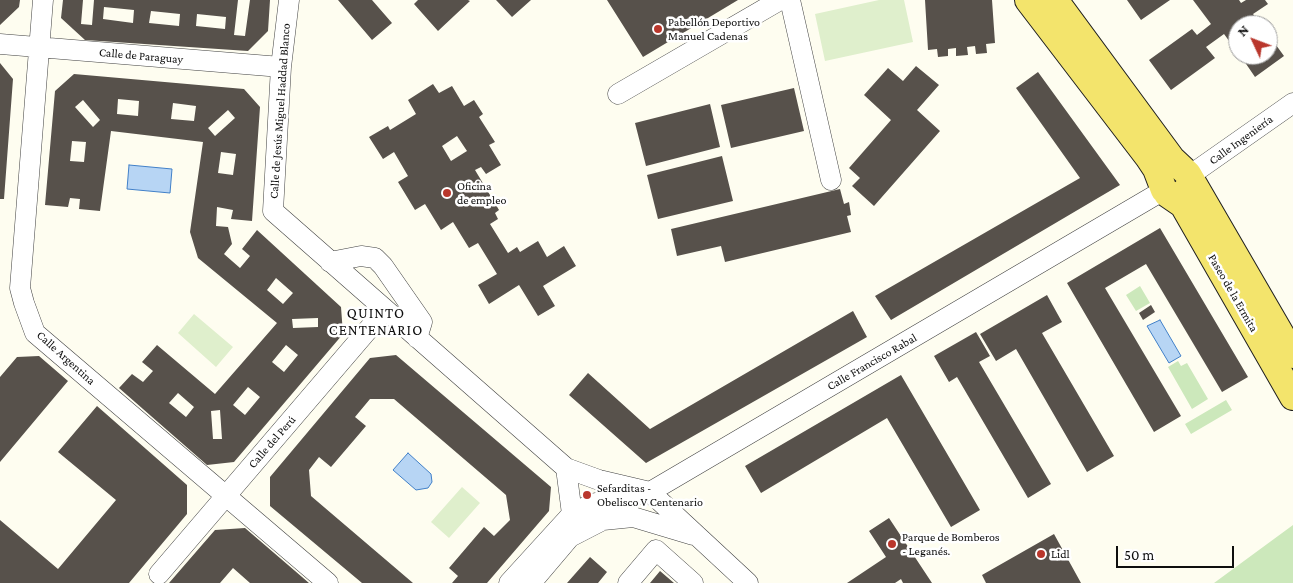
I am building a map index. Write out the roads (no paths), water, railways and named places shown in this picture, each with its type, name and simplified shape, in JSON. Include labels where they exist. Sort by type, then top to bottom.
[{"type":"main road","name":"Paseo de la Ermita","points":[[1028,0],[1156,169],[1175,181],[1183,205],[1293,397]]},
{"type":"main road","name":"Paseo de la Ermita","points":[[1055,0],[1293,355]]},
{"type":"street","name":"Calle Argentina","points":[[43,0],[20,288],[28,318],[35,333],[328,583]]},
{"type":"street","name":"Calle de Jesús Miguel Haddad Blanco","points":[[288,0],[281,67],[273,211],[566,468],[599,480],[650,492],[748,583]]},
{"type":"street","points":[[618,94],[780,0]]},
{"type":"street","points":[[790,0],[831,180]]},
{"type":"street","name":"Calle de Paraguay","points":[[0,44],[281,67]]},
{"type":"street","name":"Calle Ingeniería","points":[[1175,181],[1292,106]]},
{"type":"street","name":"Calle Francisco Rabal","points":[[572,514],[591,504],[650,492],[1175,181]]},
{"type":"street","points":[[330,262],[362,256],[375,258],[383,266],[422,322],[417,338]]},
{"type":"street","name":"Calle del Perú","points":[[159,574],[385,310]]},
{"type":"street","points":[[566,468],[572,514],[566,542]]},
{"type":"street","points":[[633,517],[650,492]]},
{"type":"street","points":[[509,583],[572,514]]},
{"type":"street","points":[[531,583],[570,537],[602,520],[633,517],[697,536]]},
{"type":"street","points":[[628,583],[656,550],[693,583]]},
{"type":"water","points":[[129,165],[172,169],[170,193],[127,189]]},
{"type":"water","points":[[1160,320],[1181,356],[1169,363],[1147,326]]},
{"type":"water","points":[[408,453],[431,474],[432,482],[428,488],[416,490],[393,470]]},
{"type":"place","name":"Pabellón Deportivo Manuel Cadenas","points":[[658,29]]},
{"type":"place","name":"Oficina de empleo","points":[[447,193]]},
{"type":"place","name":"Sefarditas - Obelisco V Centenario","points":[[587,495]]},
{"type":"place","name":"Parque de Bomberos - Leganés.","points":[[892,544]]},
{"type":"place","name":"Lidl","points":[[1041,554]]},
{"type":"district","name":"QUINTO CENTENARIO","points":[[376,322]]}]
